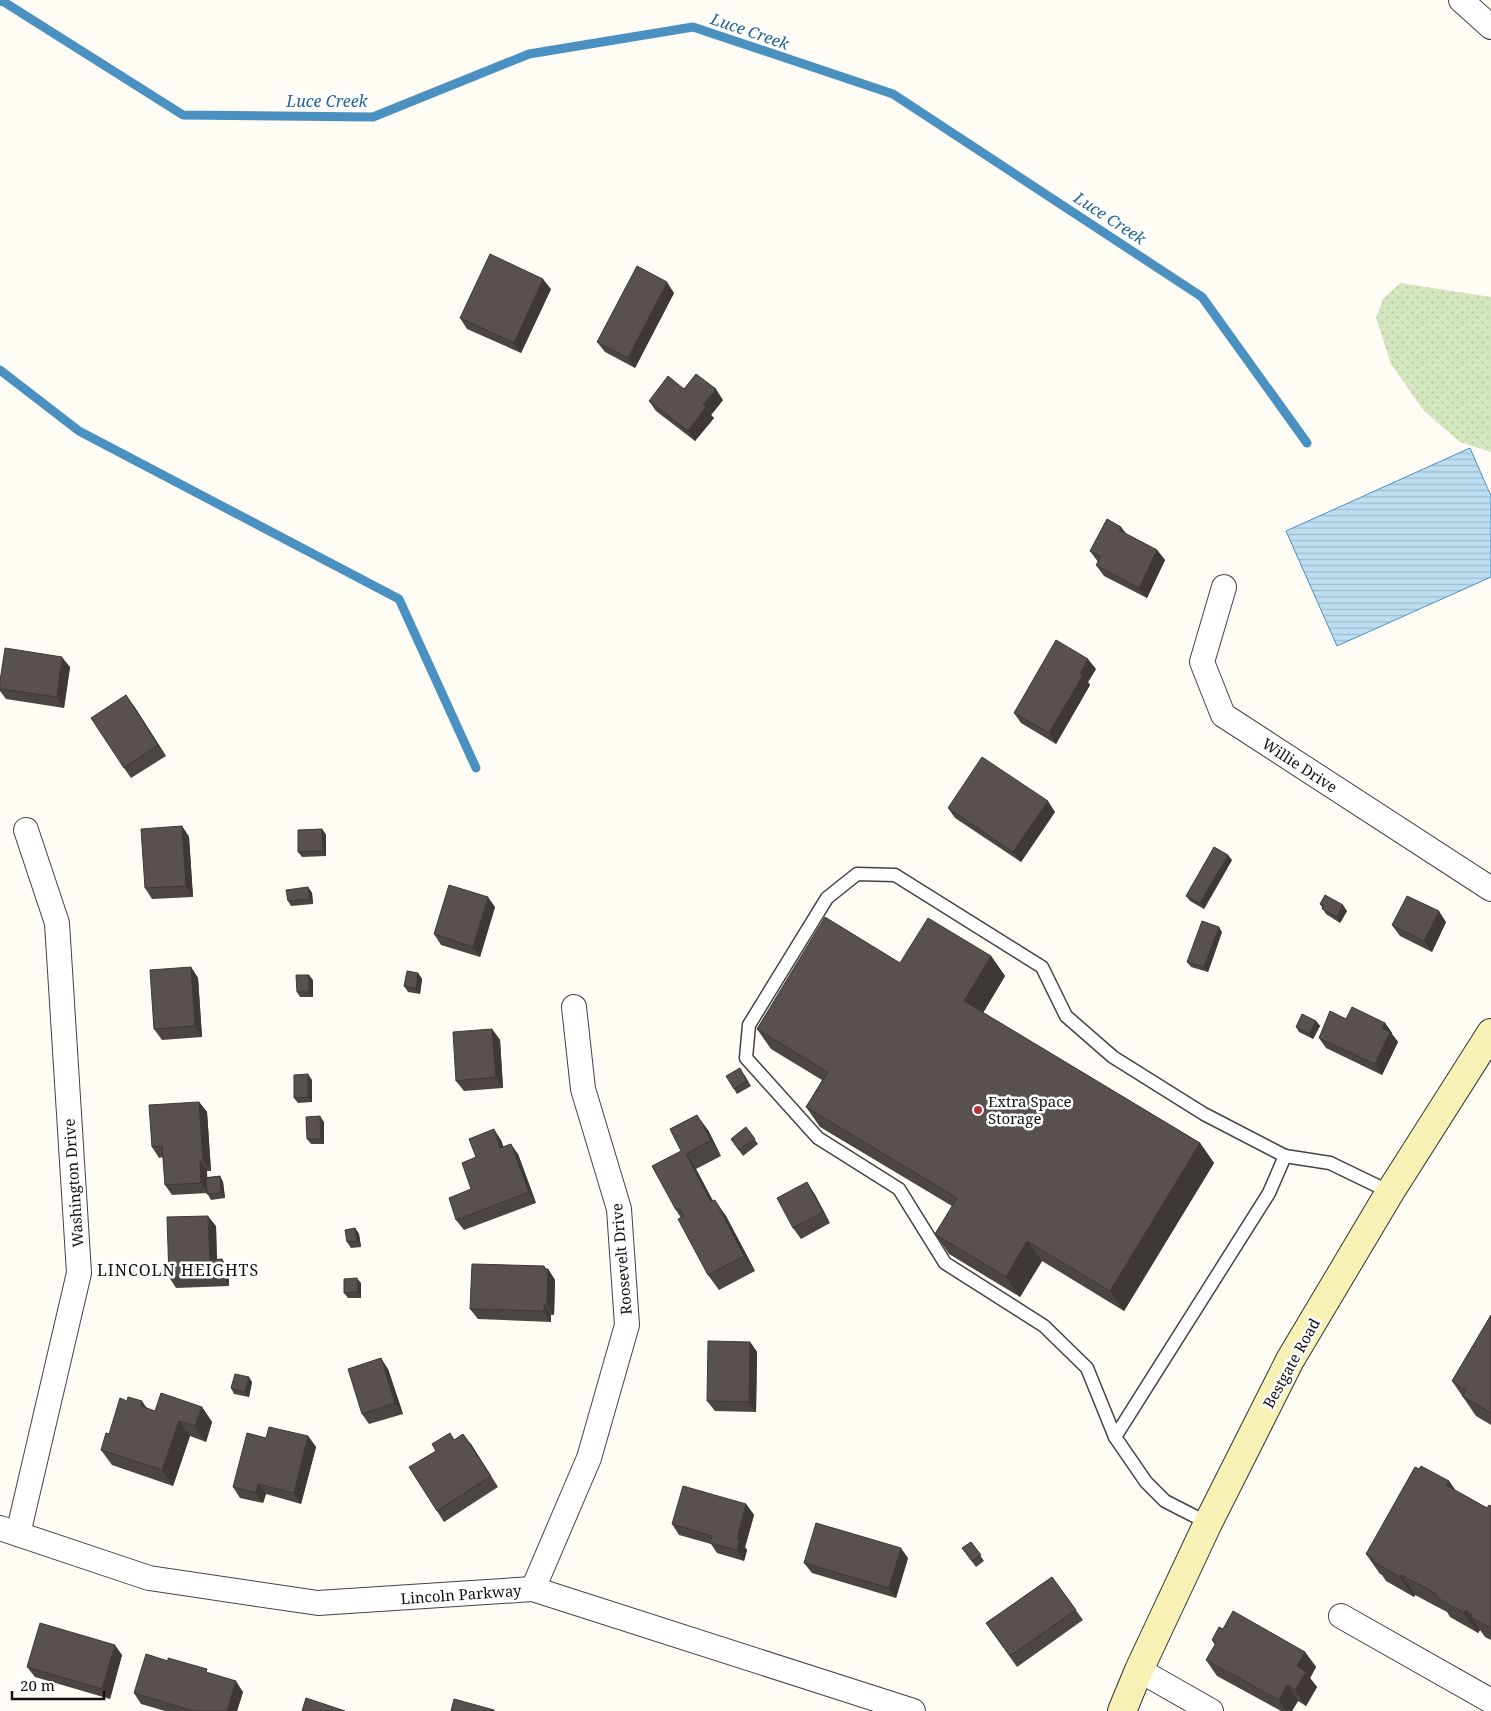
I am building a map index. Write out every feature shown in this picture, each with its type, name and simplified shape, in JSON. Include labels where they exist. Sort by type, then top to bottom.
[{"type":"main road","name":"Bestgate Road","points":[[1122,1711],[1139,1670],[1208,1523],[1290,1360],[1390,1192],[1491,1033]]},
{"type":"street","points":[[1461,0],[1491,27]]},
{"type":"street","name":"Willie Drive","points":[[1224,587],[1202,662],[1223,715],[1491,889]]},
{"type":"street","name":"Washington Drive","points":[[9,1531],[79,1273],[57,923],[26,830]]},
{"type":"street","name":"Roosevelt Drive","points":[[533,1590],[588,1458],[627,1325],[619,1209],[582,1089],[574,1007]]},
{"type":"street","name":"Lincoln Parkway","points":[[9,1531],[149,1578],[318,1603],[533,1590],[913,1711]]},
{"type":"street","points":[[1341,1616],[1491,1701]]},
{"type":"street","points":[[1139,1670],[1211,1711]]},
{"type":"lane","points":[[1208,1523],[1164,1501],[1146,1482],[1115,1437],[1087,1368],[1044,1326],[945,1263],[899,1189],[818,1138],[746,1058],[749,1025],[827,898],[857,874],[895,875],[1042,967],[1066,1016],[1113,1057],[1204,1114],[1285,1156],[1330,1163],[1390,1192]]},
{"type":"lane","points":[[1115,1437],[1269,1193],[1285,1156]]},
{"type":"green space","points":[[1400,283],[1491,297],[1491,452],[1460,442],[1424,411],[1391,364],[1376,318],[1383,299]]},
{"type":"water","points":[[1470,448],[1491,496],[1491,577],[1337,646],[1286,531]]},
{"type":"building","points":[[490,254],[543,279],[514,343],[460,318]]},
{"type":"building","points":[[637,266],[667,282],[628,358],[597,342]]},
{"type":"building","points":[[696,374],[716,389],[703,405],[706,407],[688,431],[649,401],[668,376],[684,389]]},
{"type":"building","points":[[1107,519],[1121,527],[1119,530],[1157,550],[1139,588],[1096,565],[1101,557],[1090,551]]},
{"type":"building","points":[[1056,640],[1088,659],[1080,673],[1083,675],[1049,733],[1014,713]]},
{"type":"building","points":[[5,648],[62,657],[57,697],[0,689]]},
{"type":"building","points":[[126,695],[158,745],[124,768],[91,718]]},
{"type":"building","points":[[982,757],[1048,801],[1013,852],[948,808]]},
{"type":"building","points":[[182,826],[186,886],[145,888],[141,829]]},
{"type":"building","points":[[322,829],[323,851],[298,852],[298,830]]},
{"type":"building","points":[[1214,847],[1228,855],[1200,903],[1186,896]]},
{"type":"building","points":[[449,885],[488,897],[473,947],[434,934]]},
{"type":"building","points":[[308,887],[310,899],[288,901],[286,890]]},
{"type":"building","points":[[1325,895],[1343,905],[1337,917],[1322,909],[1324,906],[1320,904]]},
{"type":"building","points":[[1407,896],[1439,911],[1424,941],[1392,925]]},
{"type":"building","name":"Extra Space Storage","points":[[825,917],[900,963],[928,918],[991,956],[964,1001],[1200,1143],[1110,1291],[1027,1241],[1006,1277],[935,1234],[957,1198],[806,1107],[828,1072],[757,1029]]},
{"type":"building","points":[[1202,921],[1219,927],[1204,967],[1187,962]]},
{"type":"building","points":[[191,967],[195,1026],[154,1029],[150,970]]},
{"type":"building","points":[[407,971],[418,973],[416,989],[404,986]]},
{"type":"building","points":[[296,975],[309,975],[309,992],[297,992]]},
{"type":"building","points":[[1352,1007],[1385,1023],[1382,1028],[1390,1032],[1375,1064],[1319,1038],[1330,1011],[1346,1019]]},
{"type":"building","points":[[1302,1014],[1316,1021],[1309,1034],[1296,1027]]},
{"type":"building","points":[[492,1029],[496,1077],[456,1081],[453,1032]]},
{"type":"building","points":[[740,1068],[747,1081],[734,1089],[726,1076]]},
{"type":"building","points":[[308,1074],[308,1097],[294,1098],[294,1075]]},
{"type":"building","points":[[199,1102],[203,1160],[200,1161],[201,1183],[165,1185],[162,1146],[152,1147],[149,1105]]},
{"type":"building","points":[[697,1115],[711,1140],[686,1154],[711,1202],[715,1200],[744,1256],[708,1275],[678,1219],[684,1216],[680,1209],[676,1210],[652,1166],[681,1151],[670,1129]]},
{"type":"building","points":[[320,1116],[321,1139],[307,1139],[306,1117]]},
{"type":"building","points":[[746,1127],[755,1139],[739,1150],[731,1139]]},
{"type":"building","points":[[494,1129],[500,1148],[511,1144],[529,1192],[456,1220],[449,1198],[471,1189],[462,1163],[476,1157],[469,1139]]},
{"type":"building","points":[[220,1176],[221,1193],[207,1194],[206,1178]]},
{"type":"building","points":[[807,1182],[823,1212],[793,1228],[777,1198]]},
{"type":"building","points":[[208,1216],[210,1260],[222,1259],[222,1275],[169,1277],[167,1217]]},
{"type":"building","points":[[355,1228],[357,1241],[347,1242],[345,1230]]},
{"type":"building","points":[[472,1264],[544,1266],[545,1269],[548,1269],[547,1305],[544,1305],[544,1311],[470,1309]]},
{"type":"building","points":[[357,1278],[358,1292],[344,1293],[344,1279]]},
{"type":"building","points":[[1491,1315],[1491,1413],[1462,1396],[1466,1390],[1452,1381]]},
{"type":"building","points":[[708,1341],[750,1342],[749,1402],[707,1401]]},
{"type":"building","points":[[381,1358],[395,1403],[362,1414],[348,1369]]},
{"type":"building","points":[[235,1374],[249,1377],[245,1392],[231,1388]]},
{"type":"building","points":[[161,1393],[202,1407],[195,1426],[179,1421],[162,1470],[101,1450],[106,1433],[109,1434],[120,1398],[127,1401],[128,1397],[142,1401],[141,1406],[155,1411]]},
{"type":"building","points":[[269,1427],[308,1436],[294,1493],[258,1484],[256,1493],[233,1487],[247,1433],[266,1438]]},
{"type":"building","points":[[450,1433],[454,1440],[463,1434],[491,1476],[437,1511],[409,1467],[436,1451],[432,1444]]},
{"type":"building","points":[[1421,1466],[1449,1481],[1446,1485],[1487,1508],[1489,1505],[1491,1506],[1491,1628],[1471,1617],[1472,1614],[1466,1610],[1464,1613],[1436,1597],[1437,1595],[1424,1587],[1401,1575],[1400,1577],[1372,1561],[1374,1559],[1366,1554],[1415,1467],[1419,1469]]},
{"type":"building","points":[[683,1486],[746,1504],[737,1539],[740,1539],[737,1550],[710,1543],[712,1536],[672,1524]]},
{"type":"building","points":[[816,1523],[901,1548],[889,1588],[804,1563]]},
{"type":"building","points":[[971,1542],[981,1555],[972,1561],[962,1548]]},
{"type":"building","points":[[1052,1577],[1076,1610],[1010,1656],[986,1623]]},
{"type":"building","points":[[1233,1611],[1305,1652],[1297,1666],[1306,1672],[1295,1690],[1287,1685],[1279,1700],[1206,1660],[1216,1643],[1212,1640],[1219,1627],[1223,1629]]},
{"type":"building","points":[[40,1623],[115,1645],[102,1689],[27,1667]]},
{"type":"building","points":[[146,1654],[168,1661],[168,1658],[207,1669],[206,1672],[236,1681],[227,1711],[193,1711],[134,1693]]},
{"type":"building","points":[[306,1698],[345,1711],[302,1711]]},
{"type":"building","points":[[454,1699],[494,1710],[494,1711],[451,1711]]},
{"type":"waterway","name":"Luce Creek","points":[[0,1],[183,115],[373,117],[529,54],[693,27],[893,94],[1202,297],[1307,443]]},
{"type":"waterway","points":[[0,370],[79,431],[399,599],[476,768]]},
{"type":"place","name":"Extra Space Storage","points":[[978,1110]]},
{"type":"district","name":"LINCOLN HEIGHTS","points":[[178,1270]]}]
